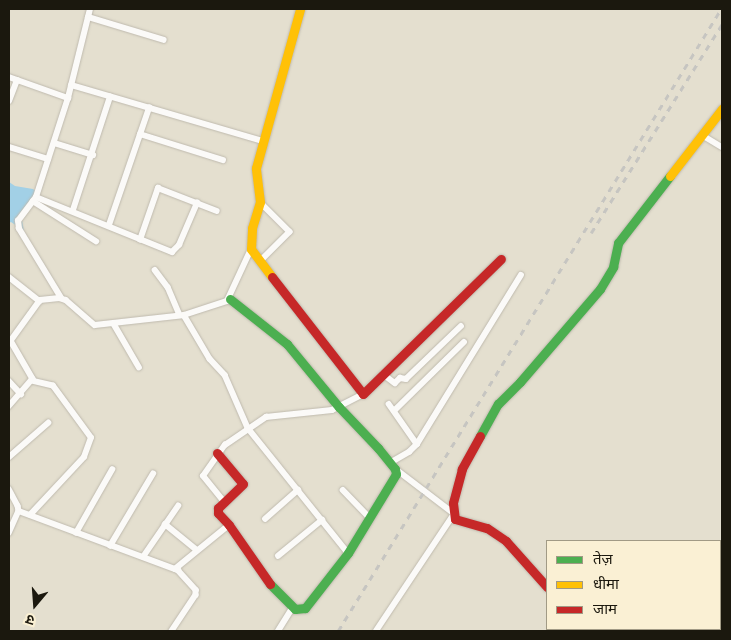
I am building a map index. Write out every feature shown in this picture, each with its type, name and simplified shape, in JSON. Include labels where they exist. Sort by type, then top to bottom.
[{"type":"street","points":[[61,298],[18,226],[21,216],[34,199],[54,143],[68,98],[90,9]]},
{"type":"street","points":[[9,277],[40,300],[61,298],[72,303],[91,324],[114,324],[182,315],[221,305],[230,299],[251,249],[252,228],[260,202],[256,168],[300,9]]},
{"type":"street","points":[[88,17],[164,40]]},
{"type":"street","points":[[9,77],[68,98]]},
{"type":"street","points":[[9,101],[17,80]]},
{"type":"street","points":[[71,84],[262,141]]},
{"type":"street","points":[[73,210],[93,155],[110,97]]},
{"type":"street","points":[[109,226],[149,108]]},
{"type":"street","points":[[376,631],[454,514],[453,503],[462,469],[498,404],[520,382],[600,288],[613,267],[618,243],[722,109]]},
{"type":"street","points":[[140,134],[223,160]]},
{"type":"street","points":[[702,135],[722,147]]},
{"type":"street","points":[[54,143],[93,155]]},
{"type":"street","points":[[9,146],[48,159]]},
{"type":"street","points":[[140,240],[158,188],[217,211]]},
{"type":"street","points":[[34,199],[73,210],[140,240],[174,251],[186,233],[197,203]]},
{"type":"street","points":[[34,199],[96,241]]},
{"type":"street","points":[[260,202],[290,232],[261,261]]},
{"type":"street","points":[[251,249],[363,394]]},
{"type":"street","points":[[224,502],[203,478],[225,444],[266,417],[332,410],[363,394],[501,259]]},
{"type":"street","points":[[155,270],[168,288],[182,315],[210,359],[225,375],[248,428],[348,553]]},
{"type":"street","points":[[393,466],[417,444],[521,275]]},
{"type":"street","points":[[230,299],[287,344],[339,407],[393,466],[454,514],[458,521],[487,528],[506,541],[546,586]]},
{"type":"street","points":[[32,381],[11,341],[40,300]]},
{"type":"street","points":[[114,324],[139,367]]},
{"type":"street","points":[[383,374],[395,383],[400,378],[406,379],[461,326]]},
{"type":"street","points":[[394,412],[464,342]]},
{"type":"street","points":[[9,407],[32,381]]},
{"type":"street","points":[[30,515],[84,457],[91,438],[52,386],[32,381]]},
{"type":"street","points":[[9,382],[21,394]]},
{"type":"street","points":[[389,404],[417,444]]},
{"type":"street","points":[[9,456],[48,422]]},
{"type":"street","points":[[217,454],[243,483],[242,487],[224,502],[217,511],[229,525],[265,579],[293,607],[302,610],[348,553],[394,478],[393,466]]},
{"type":"street","points":[[76,533],[112,470]]},
{"type":"street","points":[[110,546],[153,474]]},
{"type":"street","points":[[9,489],[19,511],[9,532]]},
{"type":"street","points":[[265,519],[298,490]]},
{"type":"street","points":[[343,490],[370,518]]},
{"type":"street","points":[[143,557],[178,506]]},
{"type":"street","points":[[19,511],[176,569],[196,590],[196,595],[172,631]]},
{"type":"street","points":[[278,556],[322,520]]},
{"type":"street","points":[[165,524],[198,550]]},
{"type":"street","points":[[176,569],[229,525]]},
{"type":"street","points":[[278,631],[293,607]]},
{"type":"water","points":[[9,182],[15,186],[33,189],[38,193],[22,220],[24,231],[11,222],[9,223]]},
{"type":"railway","points":[[338,631],[721,9]]},
{"type":"railway","points":[[591,233],[722,24]]},
{"type":"traffic: fast","points":[[480,436],[498,404],[520,382],[600,289],[613,267],[618,243],[670,176]]},
{"type":"traffic: fast","points":[[230,299],[287,344],[339,407],[378,448],[395,469],[396,474],[348,553],[305,608],[295,609],[270,584]]},
{"type":"traffic: slow","points":[[272,277],[251,249],[252,228],[260,202],[256,168],[300,9]]},
{"type":"traffic: slow","points":[[670,176],[722,109]]},
{"type":"traffic: jam","points":[[272,277],[363,394],[501,259]]},
{"type":"traffic: jam","points":[[480,436],[462,469],[453,503],[455,519],[487,528],[506,541],[546,586]]},
{"type":"traffic: jam","points":[[217,453],[243,484],[218,508],[218,513],[229,525],[270,584]]}]
